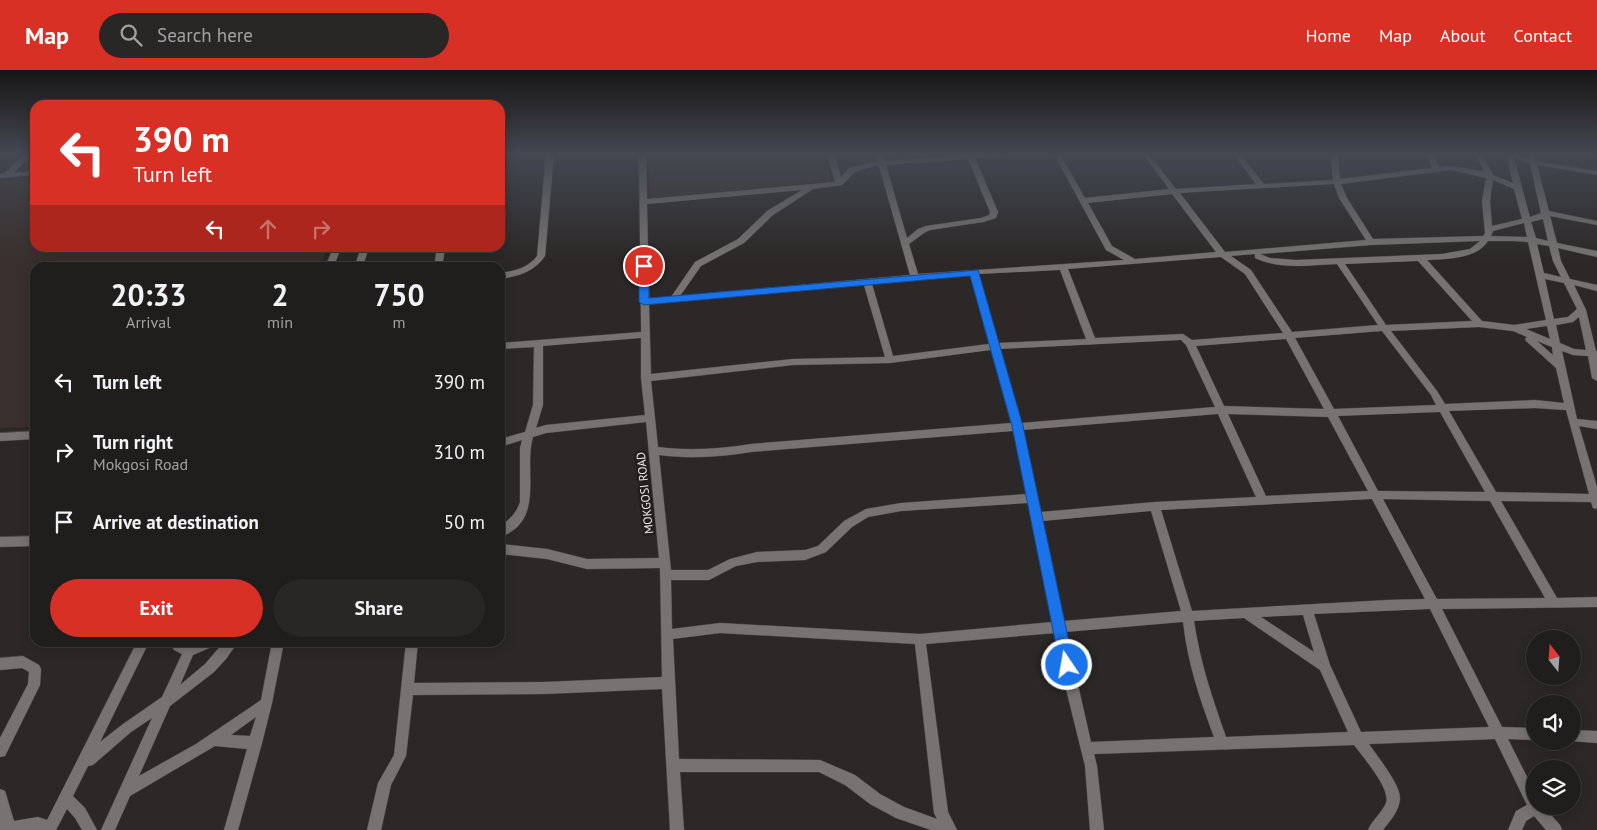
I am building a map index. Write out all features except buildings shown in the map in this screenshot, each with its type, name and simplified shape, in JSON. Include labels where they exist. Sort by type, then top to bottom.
[{"type":"street","points":[[505,275],[528,268],[536,263],[541,256],[547,189]]},
{"type":"street","name":"MOKGOSI ROAD","points":[[643,189],[644,335],[648,418],[654,450],[665,569],[668,683],[677,830]]},
{"type":"street","points":[[644,202],[785,189]]},
{"type":"street","points":[[673,300],[698,264],[741,241],[770,213],[809,189]]},
{"type":"street","points":[[890,189],[915,278]]},
{"type":"street","points":[[906,243],[920,231],[929,228],[983,220],[993,216],[994,212],[984,189]]},
{"type":"street","points":[[1077,189],[1109,248],[1135,262]]},
{"type":"street","points":[[1083,201],[1197,189]]},
{"type":"street","points":[[1340,189],[1343,198],[1371,242]]},
{"type":"street","points":[[1488,189],[1486,201],[1489,234]]},
{"type":"street","points":[[1037,517],[1155,506],[1376,496],[1493,496],[1596,502],[1572,422],[1532,240],[1518,189]]},
{"type":"street","points":[[1540,189],[1557,261],[1582,310],[1594,354],[1597,378]]},
{"type":"street","points":[[1175,191],[1222,254],[1248,272],[1289,335],[1433,604],[1526,789]]},
{"type":"street","points":[[1257,254],[1275,262],[1340,262],[1442,257],[1472,251],[1489,234],[1526,220],[1540,217],[1546,213],[1597,223]]},
{"type":"street","points":[[644,302],[974,272],[1097,265],[1222,254],[1257,254],[1371,242],[1489,234],[1532,240],[1597,254]]},
{"type":"street","points":[[1097,265],[1106,256],[1109,248]]},
{"type":"street","points":[[1248,272],[1257,254]]},
{"type":"street","points":[[1420,258],[1479,324]]},
{"type":"street","points":[[1340,262],[1384,328],[1434,392],[1554,603]]},
{"type":"street","points":[[1063,267],[1090,340]]},
{"type":"street","points":[[974,272],[1017,426],[1033,498],[1059,626],[1091,766],[1097,830]]},
{"type":"street","points":[[1540,275],[1597,289]]},
{"type":"street","points":[[867,282],[890,360]]},
{"type":"street","points":[[1573,291],[1597,289]]},
{"type":"street","points":[[1190,343],[1384,328],[1479,324],[1514,328],[1570,320],[1582,310]]},
{"type":"street","points":[[1514,328],[1573,352],[1594,354]]},
{"type":"street","points":[[1514,328],[1560,366]]},
{"type":"street","points":[[505,346],[644,335]]},
{"type":"street","points":[[646,378],[793,362],[890,360],[995,346],[1183,337],[1190,343],[1223,410],[1263,500]]},
{"type":"street","points":[[505,529],[516,521],[522,512],[525,502],[527,435],[538,405],[539,343]]},
{"type":"street","points":[[654,450],[698,456],[751,448],[1223,410],[1331,413],[1535,404],[1569,407]]},
{"type":"street","points":[[505,442],[546,429],[648,418]]},
{"type":"street","points":[[1572,422],[1597,425]]},
{"type":"street","points":[[0,446],[4,436],[30,435]]},
{"type":"street","points":[[505,550],[547,554],[587,564],[665,569],[709,575],[734,562],[757,557],[805,555],[822,548],[848,524],[866,513],[901,507],[1033,498]]},
{"type":"street","points":[[1155,506],[1188,616],[1193,653],[1202,688],[1222,743]]},
{"type":"street","points":[[0,542],[30,541]]},
{"type":"street","points":[[666,635],[720,628],[920,639],[1188,616],[1433,604],[1597,602]]},
{"type":"street","points":[[1307,610],[1324,666],[1357,738],[1386,780],[1394,797],[1391,808],[1375,830]]},
{"type":"street","points":[[1247,614],[1324,666]]},
{"type":"street","points":[[920,639],[941,813],[950,830]]},
{"type":"street","points":[[0,796],[5,828],[38,824],[50,829],[141,647]]},
{"type":"street","points":[[108,830],[191,647]]},
{"type":"street","points":[[85,762],[128,728],[166,703],[216,662],[228,647]]},
{"type":"street","points":[[231,830],[256,743],[277,647]]},
{"type":"street","points":[[374,830],[385,783],[400,756],[412,647]]},
{"type":"street","points":[[0,664],[23,662],[35,669],[36,677],[34,685],[0,751]]},
{"type":"street","points":[[408,689],[544,688],[668,683]]},
{"type":"street","points":[[126,791],[214,740],[266,703]]},
{"type":"street","points":[[1087,748],[1498,732],[1526,734]]},
{"type":"street","points":[[1581,736],[1597,737]]},
{"type":"street","points":[[214,740],[256,743]]},
{"type":"street","points":[[673,765],[820,766],[850,780],[874,799],[901,813],[950,830]]},
{"type":"street","points":[[66,798],[80,813],[90,830]]},
{"type":"street","points":[[1515,830],[1521,816],[1526,813]]},
{"type":"street","points":[[1542,815],[1555,830]]},
{"type":"shaded area","points":[[0,189],[30,189],[30,252],[326,252],[322,262],[30,262],[30,427],[0,428]]},
{"type":"shaded area","points":[[650,189],[741,189],[650,198]]},
{"type":"route","points":[[644,266],[644,302],[974,272],[1017,426],[1067,665]]}]
